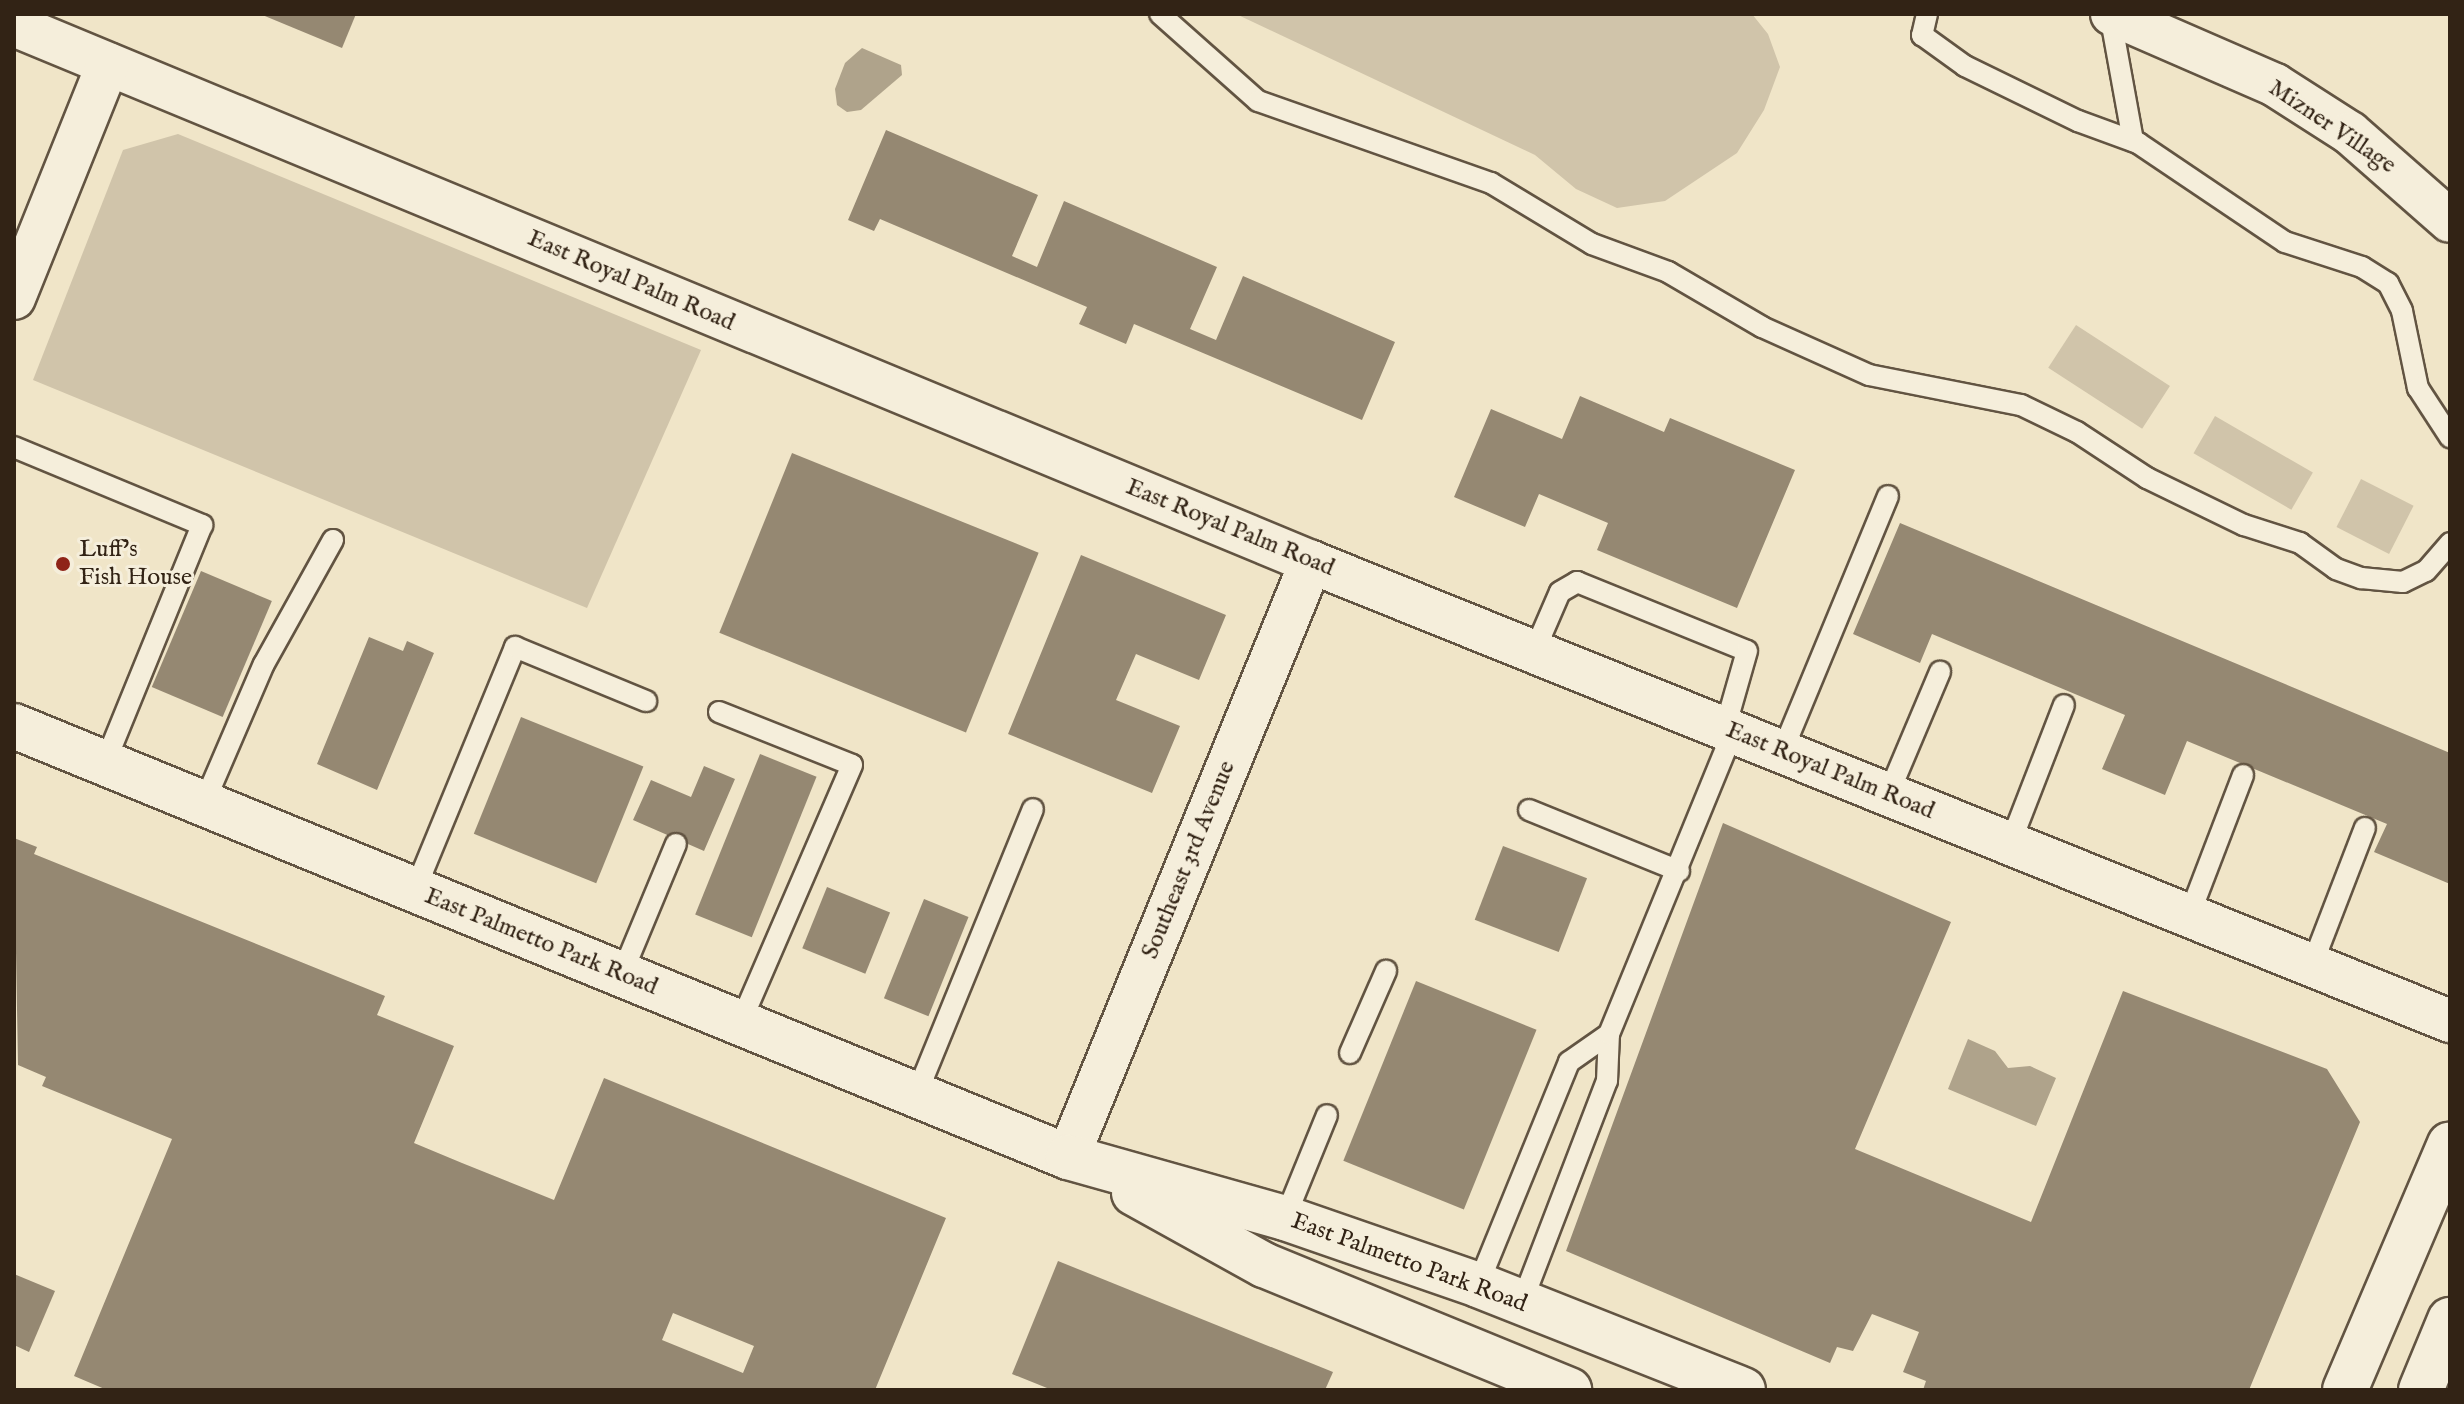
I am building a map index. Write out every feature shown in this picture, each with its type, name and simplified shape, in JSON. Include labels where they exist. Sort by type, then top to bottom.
[{"type":"main road","name":"East Palmetto Park Road","points":[[14,726],[915,1098],[1068,1157],[1285,1218],[1478,1285],[1743,1390]]},
{"type":"main road","points":[[2345,1390],[2450,1144]]},
{"type":"main road","name":"East Palmetto Park Road","points":[[1068,1157],[1264,1265],[1569,1390]]},
{"type":"main road","points":[[2421,1390],[2450,1320]]},
{"type":"street","name":"Mizner Village","points":[[2111,14],[2275,85],[2350,133],[2450,221]]},
{"type":"street","name":"East Royal Palm Road","points":[[14,25],[1311,562],[2450,1021]]},
{"type":"street","points":[[14,298],[108,64]]},
{"type":"street","name":"Southeast 3rd Avenue","points":[[1068,1157],[1311,562]]},
{"type":"lane","points":[[1160,14],[1258,101],[1491,183],[1592,244],[1668,272],[1762,327],[1869,375],[2021,405],[2077,432],[2147,478],[2244,525],[2300,543],[2336,569],[2361,578],[2403,582],[2426,571],[2450,543]]},
{"type":"lane","points":[[1927,14],[1922,35],[1965,66],[2078,121],[2133,141],[2285,242],[2362,267],[2388,283],[2402,311],[2418,388],[2450,437]]},
{"type":"lane","points":[[2111,14],[2133,141]]},
{"type":"lane","points":[[14,447],[202,525],[105,763]]},
{"type":"lane","points":[[1782,752],[1888,496]]},
{"type":"lane","points":[[204,803],[264,664],[333,540]]},
{"type":"lane","points":[[1522,1302],[1607,1081],[1609,1034],[1679,871],[1729,730],[1747,651],[1577,582],[1560,592],[1534,652]]},
{"type":"lane","points":[[415,890],[515,647],[646,701]]},
{"type":"lane","points":[[1888,795],[1940,672]]},
{"type":"lane","points":[[2010,844],[2064,705]]},
{"type":"lane","points":[[719,712],[852,765],[740,1024]]},
{"type":"lane","points":[[2189,916],[2243,775]]},
{"type":"lane","points":[[915,1098],[1033,809]]},
{"type":"lane","points":[[1529,810],[1679,871]]},
{"type":"lane","points":[[2312,965],[2365,828]]},
{"type":"lane","points":[[621,976],[676,844]]},
{"type":"lane","points":[[1350,1053],[1386,971]]},
{"type":"lane","points":[[1478,1285],[1569,1062],[1609,1034]]},
{"type":"lane","points":[[1285,1218],[1327,1115]]},
{"type":"shaded area","points":[[1236,14],[1752,14],[1768,34],[1780,67],[1764,110],[1737,153],[1665,201],[1617,208],[1576,189],[1535,155]]},
{"type":"shaded area","points":[[862,48],[901,65],[902,75],[861,110],[847,112],[837,105],[835,89],[845,63]]},
{"type":"shaded area","points":[[178,134],[701,350],[587,608],[33,380],[123,150]]},
{"type":"shaded area","points":[[2076,325],[2170,386],[2142,429],[2048,368]]},
{"type":"shaded area","points":[[2215,416],[2313,472],[2291,510],[2194,453]]},
{"type":"shaded area","points":[[2361,479],[2414,506],[2389,554],[2336,527]]},
{"type":"shaded area","points":[[1968,1039],[1995,1051],[2008,1068],[2030,1066],[2056,1078],[2036,1126],[1948,1089]]},
{"type":"building","points":[[260,14],[356,14],[342,48]]},
{"type":"building","points":[[886,130],[1038,195],[1012,256],[1037,267],[1064,201],[1217,267],[1190,329],[1216,340],[1243,276],[1395,342],[1362,420],[1134,324],[1126,344],[1079,324],[1087,307],[880,219],[874,231],[848,220]]},
{"type":"building","points":[[1580,396],[1664,432],[1670,418],[1795,470],[1737,608],[1597,550],[1608,523],[1539,494],[1525,527],[1454,497],[1491,409],[1562,439]]},
{"type":"building","points":[[792,453],[1039,553],[966,733],[719,633]]},
{"type":"building","points":[[1900,523],[2450,753],[2450,884],[2374,852],[2387,824],[2187,741],[2165,795],[2102,769],[2125,715],[1932,634],[1920,663],[1853,634]]},
{"type":"building","points":[[1081,555],[1226,615],[1199,680],[1136,654],[1116,700],[1180,726],[1152,793],[1008,734]]},
{"type":"building","points":[[201,571],[272,601],[223,717],[152,687]]},
{"type":"building","points":[[369,637],[403,651],[407,641],[434,653],[377,790],[317,764]]},
{"type":"building","points":[[521,717],[643,766],[596,883],[474,834]]},
{"type":"building","points":[[760,754],[817,777],[752,937],[695,914]]},
{"type":"building","points":[[704,766],[735,779],[704,851],[633,820],[651,780],[691,797]]},
{"type":"building","points":[[1723,823],[1951,922],[1855,1149],[2031,1222],[2123,991],[2327,1069],[2360,1122],[2249,1390],[1923,1390],[1926,1381],[1903,1372],[1919,1332],[1872,1314],[1853,1351],[1837,1347],[1830,1363],[1566,1251]]},
{"type":"building","points":[[14,838],[37,847],[34,854],[385,996],[377,1015],[454,1046],[414,1143],[462,1163],[554,1200],[604,1078],[946,1218],[875,1390],[107,1390],[74,1376],[172,1139],[42,1086],[46,1077],[18,1065]],"holes":[[[673,1313],[754,1346],[743,1373],[662,1340]]]},
{"type":"building","points":[[1503,846],[1587,878],[1559,952],[1475,920]]},
{"type":"building","points":[[827,887],[890,912],[865,974],[802,948]]},
{"type":"building","points":[[924,899],[969,917],[928,1016],[884,998]]},
{"type":"building","points":[[1416,981],[1537,1030],[1464,1210],[1343,1161]]},
{"type":"building","points":[[1058,1261],[1333,1372],[1325,1390],[1052,1390],[1012,1374]]},
{"type":"building","points":[[14,1274],[55,1291],[29,1352],[14,1345]]},
{"type":"place","name":"Luff's Fish House","points":[[63,564]]}]
